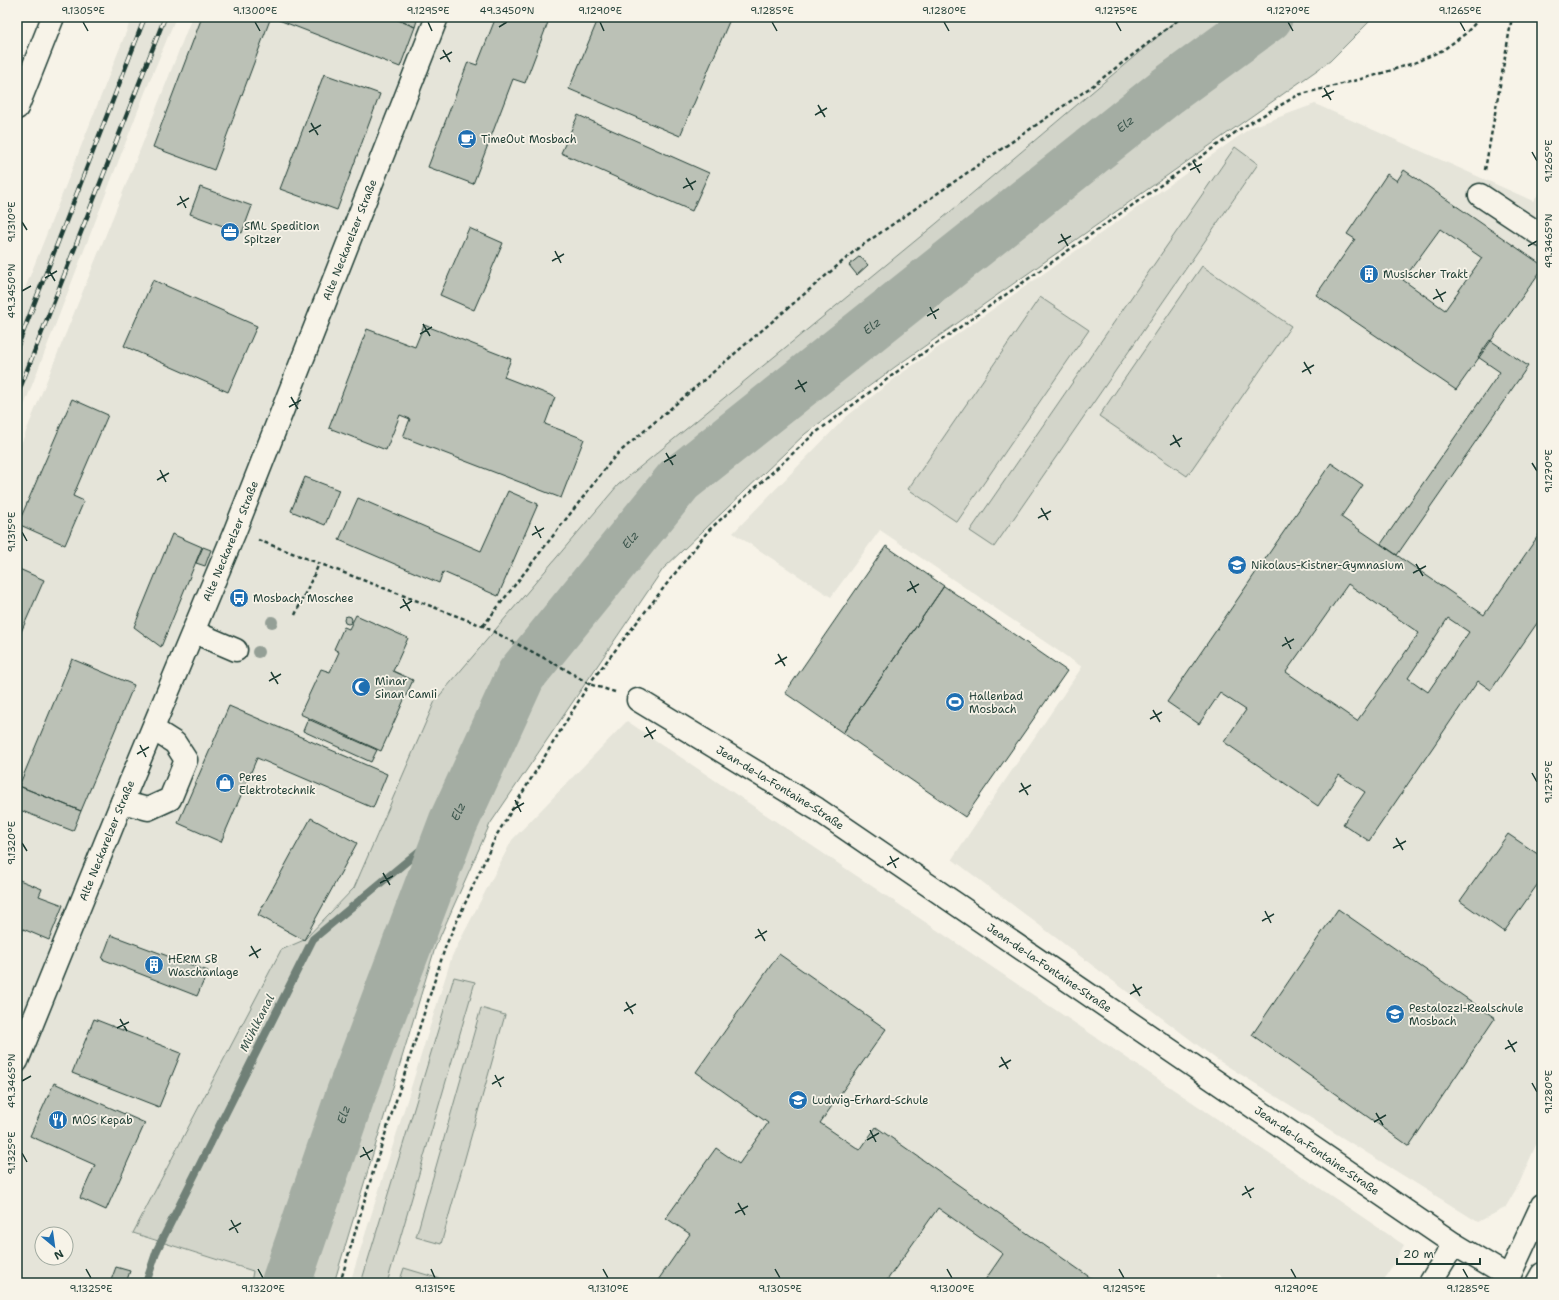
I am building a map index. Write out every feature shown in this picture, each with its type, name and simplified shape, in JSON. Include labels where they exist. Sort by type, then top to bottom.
[{"type":"street","points":[[17,108],[53,17]]},
{"type":"street","name":"Alte Neckarelzer Straße","points":[[17,1061],[122,802],[194,632],[437,17]]},
{"type":"street","points":[[1480,196],[1542,236]]},
{"type":"street","points":[[194,632],[236,650]]},
{"type":"street","name":"Jean-de-la-Fontaine-Straße","points":[[638,700],[817,809],[1507,1280]]},
{"type":"street","points":[[122,802],[148,809],[170,799],[186,760],[176,743],[153,729]]},
{"type":"street","points":[[1507,1280],[1537,1231],[1542,1205]]},
{"type":"street","points":[[1430,1283],[1454,1244]]},
{"type":"street","points":[[1538,1283],[1542,1274]]},
{"type":"path","points":[[483,626],[615,456],[857,248],[1091,87],[1182,17]]},
{"type":"path","points":[[340,1283],[373,1172],[446,945],[496,836],[589,684],[708,531],[814,434],[902,368],[1243,127],[1298,95],[1373,76],[1414,63],[1436,54],[1465,34],[1481,17]]},
{"type":"path","points":[[1480,196],[1512,17]]},
{"type":"path","points":[[274,547],[483,626],[565,669],[589,684]]},
{"type":"path","points":[[296,614],[319,564]]},
{"type":"shaded area","points":[[132,17],[176,17],[144,95],[17,424],[17,309]]},
{"type":"shaded area","points":[[192,17],[1181,17],[937,223],[435,701],[354,888],[304,940],[281,950],[133,1234],[253,1271],[251,1283],[17,1283],[17,454]]},
{"type":"shaded area","points":[[1181,17],[1374,17],[1330,61],[895,367],[805,434],[663,569],[490,824],[435,948],[334,1283],[251,1283],[253,1271],[133,1233],[281,950],[304,940],[354,888],[435,701],[618,485],[937,223]]},
{"type":"shaded area","name":"Nikolaus-Kistner-Gymnasium","points":[[1315,104],[1533,201],[1542,189],[1542,1131],[1519,1184],[1505,1208],[1478,1222],[1216,1059],[952,859],[1082,667],[880,530],[831,597],[733,533],[846,417],[902,373],[1252,127]]},
{"type":"shaded area","points":[[1235,147],[1258,164],[994,547],[970,531]]},
{"type":"shaded area","points":[[1202,266],[1291,326],[1187,476],[1099,416]]},
{"type":"shaded area","points":[[1040,297],[1089,330],[957,522],[908,489]]},
{"type":"shaded area","name":"Ludwig-Erhard-Schule","points":[[627,721],[1404,1245],[1383,1283],[1230,1283],[1218,1274],[1212,1283],[350,1283],[452,956],[512,840]]},
{"type":"shaded area","points":[[454,977],[475,982],[387,1283],[361,1283]]},
{"type":"shaded area","points":[[481,1008],[505,1015],[441,1244],[416,1237]]},
{"type":"shaded area","points":[[404,1268],[454,1283],[399,1283]]},
{"type":"building","points":[[202,17],[271,17],[214,170],[153,147]]},
{"type":"building","points":[[271,17],[391,17],[415,27],[400,67]]},
{"type":"building","points":[[391,17],[418,17],[415,27]]},
{"type":"building","points":[[496,17],[550,17],[525,83],[513,79],[473,184],[428,167],[468,62],[477,65]]},
{"type":"building","points":[[599,17],[731,17],[680,136],[569,89]]},
{"type":"building","points":[[324,74],[380,94],[337,210],[280,189]]},
{"type":"building","points":[[578,115],[709,173],[692,211],[561,153]]},
{"type":"building","name":"Musischer Trakt","points":[[1404,170],[1542,265],[1542,269],[1456,390],[1316,295],[1355,239],[1347,234],[1387,174],[1397,181]],"holes":[[[1440,229],[1482,258],[1445,310],[1403,280]]]},
{"type":"building","points":[[200,187],[252,206],[242,233],[190,214]]},
{"type":"building","points":[[469,228],[503,243],[474,310],[440,295]]},
{"type":"building","points":[[860,256],[868,265],[857,275],[849,265]]},
{"type":"building","points":[[153,280],[257,326],[228,392],[124,346]]},
{"type":"building","points":[[424,325],[511,359],[504,377],[555,397],[545,424],[584,439],[561,498],[403,437],[410,419],[400,415],[386,450],[329,428],[367,329],[415,347]]},
{"type":"building","points":[[1490,340],[1528,366],[1397,555],[1381,544],[1500,372],[1478,357]]},
{"type":"building","points":[[72,399],[108,415],[73,496],[84,501],[65,545],[18,524]]},
{"type":"building","points":[[1331,463],[1363,485],[1341,517],[1484,615],[1542,530],[1542,616],[1491,690],[1478,681],[1369,841],[1343,824],[1365,792],[1339,775],[1318,806],[1224,742],[1246,710],[1220,693],[1199,724],[1167,702]],"holes":[[[1348,584],[1419,633],[1357,721],[1286,672]],[[1448,618],[1469,632],[1428,692],[1408,678]]]},
{"type":"building","points":[[305,477],[339,490],[325,525],[291,511]]},
{"type":"building","points":[[508,491],[538,504],[498,596],[443,572],[439,583],[339,540],[358,498],[481,551]]},
{"type":"building","points":[[172,534],[202,547],[161,647],[134,627]]},
{"type":"building","points":[[886,546],[944,586],[843,733],[785,693]]},
{"type":"building","points":[[203,547],[211,550],[205,566],[196,563]]},
{"type":"building","points":[[17,568],[44,580],[17,641]]},
{"type":"building","name":"Hallenbad Mosbach","points":[[944,586],[1067,671],[965,817],[843,733]]},
{"type":"building","points":[[356,615],[408,638],[393,671],[413,680],[381,751],[300,714],[321,669],[330,672],[339,652],[334,649],[344,627],[349,629]]},
{"type":"building","points":[[346,616],[350,616],[352,620],[350,624],[346,624],[344,622],[344,618]]},
{"type":"building","points":[[72,659],[134,685],[81,811],[19,786]]},
{"type":"building","points":[[229,706],[387,774],[373,808],[257,758],[221,842],[178,823]]},
{"type":"building","points":[[308,719],[377,750],[371,762],[303,731]]},
{"type":"building","points":[[19,786],[81,811],[73,831],[17,809],[17,791]]},
{"type":"building","points":[[311,818],[357,843],[304,940],[258,915]]},
{"type":"building","points":[[1508,834],[1542,857],[1542,878],[1504,932],[1460,901]]},
{"type":"building","points":[[17,879],[42,889],[39,896],[63,905],[49,940],[23,929],[17,944]]},
{"type":"building","points":[[1338,909],[1495,1018],[1409,1146],[1252,1035]]},
{"type":"building","name":"HERM SB Waschanlage","points":[[111,935],[208,971],[197,996],[102,959]]},
{"type":"building","points":[[779,954],[886,1029],[820,1123],[860,1150],[876,1127],[1098,1283],[983,1283],[1003,1254],[938,1208],[885,1283],[656,1283],[690,1234],[666,1218],[716,1148],[739,1164],[768,1123],[696,1072]]},
{"type":"building","points":[[94,1019],[181,1053],[159,1107],[72,1073]]},
{"type":"building","points":[[54,1083],[145,1123],[106,1210],[80,1198],[95,1165],[30,1136]]},
{"type":"building","points":[[116,1267],[130,1271],[126,1283],[110,1283]]},
{"type":"waterway","name":"Elz","points":[[286,1283],[350,1096],[453,823],[521,675],[679,480],[1167,91],[1268,17]]},
{"type":"waterway","name":"Mühlkanal","points":[[146,1283],[157,1250],[313,939],[453,823]]},
{"type":"railway","points":[[17,348],[145,17]]},
{"type":"railway","points":[[17,396],[165,17]]},
{"type":"place","name":"TimeOut Mosbach","points":[[467,139]]},
{"type":"place","name":"SML Spedition Spitzer","points":[[230,232]]},
{"type":"place","name":"Musischer Trakt","points":[[1369,274]]},
{"type":"place","name":"Nikolaus-Kistner-Gymnasium","points":[[1237,565]]},
{"type":"place","name":"Mosbach, Moschee","points":[[239,598]]},
{"type":"place","name":"Minar Sinan Camii","points":[[361,687]]},
{"type":"place","name":"Hallenbad Mosbach","points":[[955,702]]},
{"type":"place","name":"Peres Elektrotechnik","points":[[225,783]]},
{"type":"place","name":"HERM SB Waschanlage","points":[[154,965]]},
{"type":"place","name":"Pestalozzi-Realschule Mosbach","points":[[1395,1014]]},
{"type":"place","name":"Ludwig-Erhard-Schule","points":[[798,1100]]},
{"type":"place","name":"MOS Kepab","points":[[58,1120]]}]
